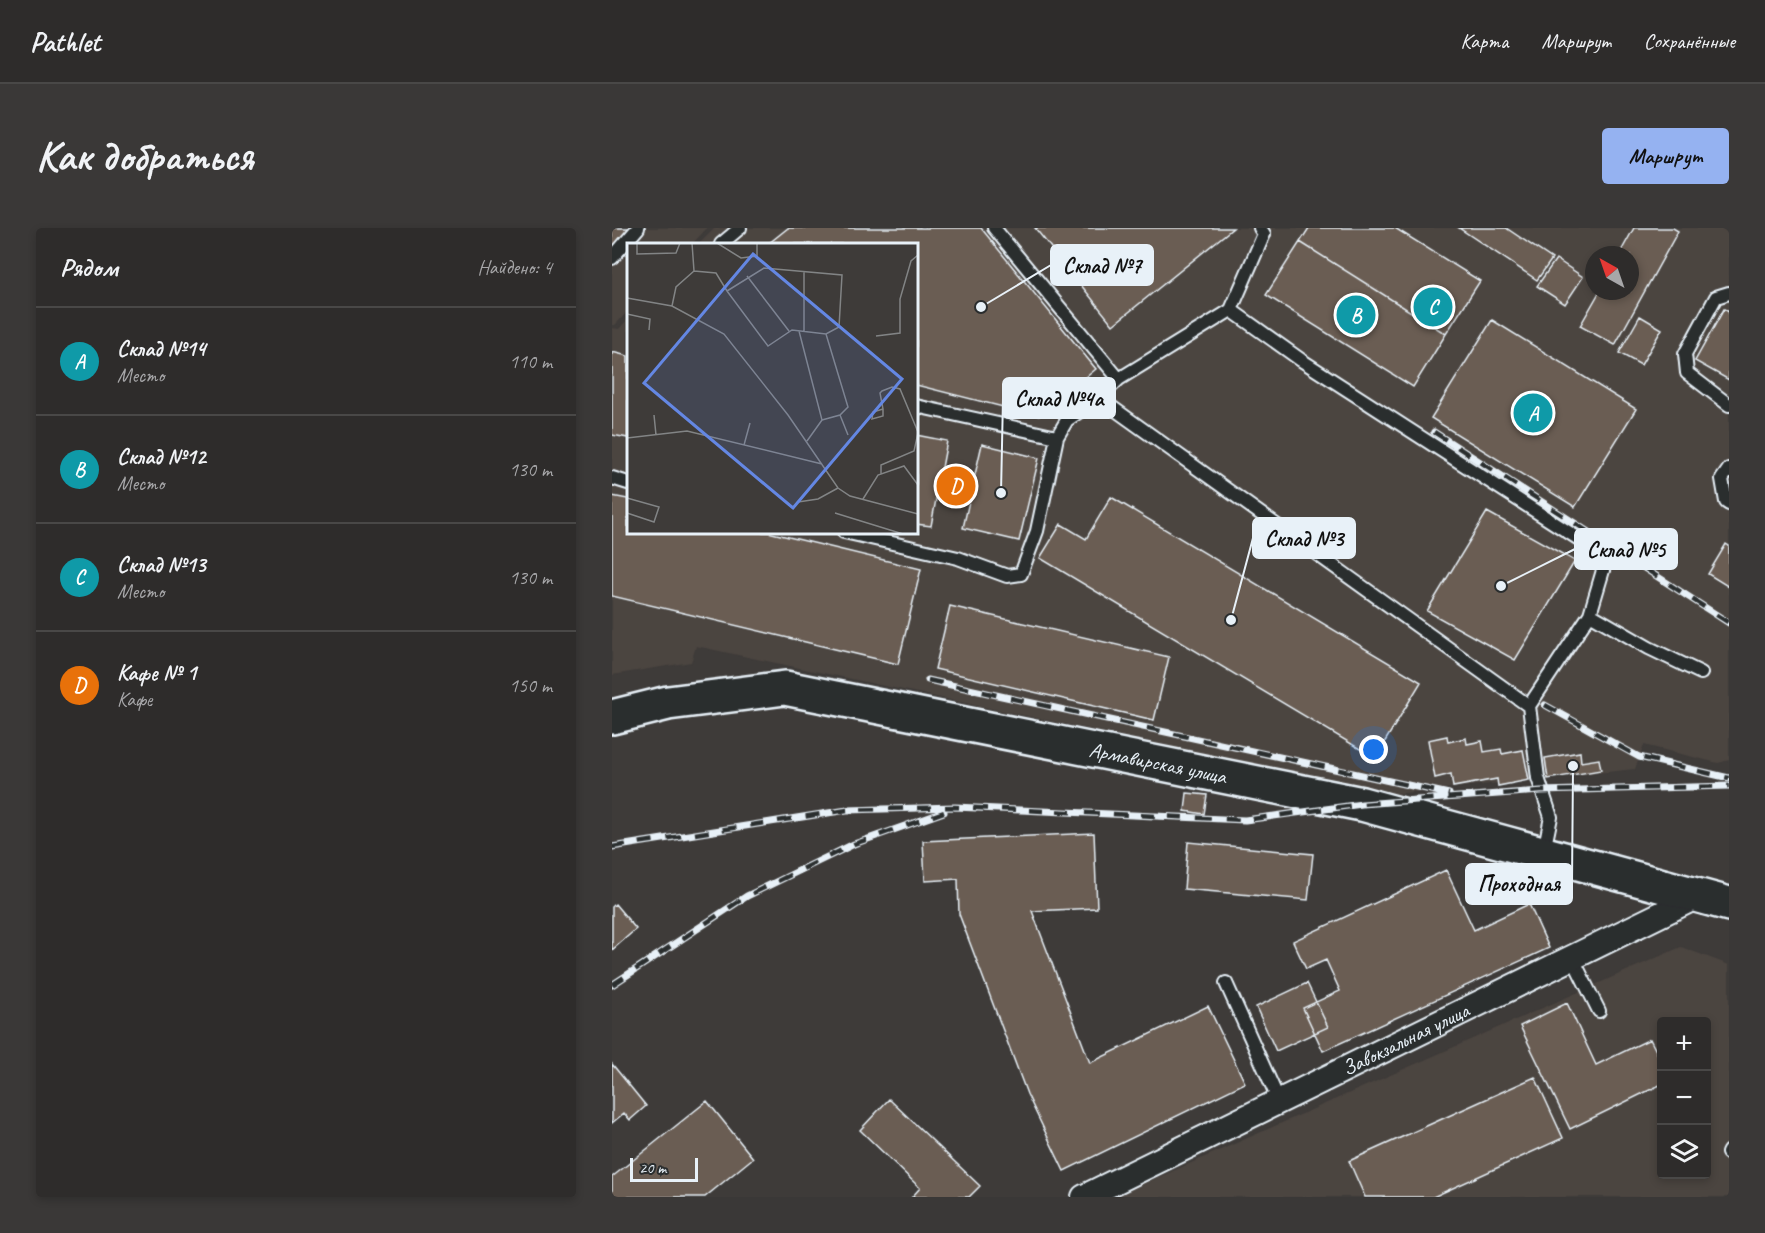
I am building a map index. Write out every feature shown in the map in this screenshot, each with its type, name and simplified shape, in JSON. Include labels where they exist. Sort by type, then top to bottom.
[{"type":"main road","name":"Армавирская улица","points":[[612,717],[668,703],[785,688],[1362,804],[1714,900]]},
{"type":"street","name":"Завокзальная улица","points":[[1084,1197],[1572,957],[1714,900]]},
{"type":"lane","points":[[612,258],[638,228]]},
{"type":"lane","points":[[722,243],[740,228]]},
{"type":"lane","points":[[994,228],[1119,379]]},
{"type":"lane","points":[[853,534],[958,558],[1007,576],[1021,574],[1037,531],[1057,436],[1067,420],[1099,398],[1119,379],[1231,310],[1264,234],[1260,228]]},
{"type":"lane","points":[[1729,293],[1716,297],[1685,354],[1687,374],[1729,405]]},
{"type":"lane","points":[[1231,310],[1301,360],[1596,550],[1604,567],[1590,614],[1529,706],[1538,778],[1551,817],[1544,852]]},
{"type":"lane","points":[[1099,398],[1529,706]]},
{"type":"lane","points":[[918,405],[1057,436]]},
{"type":"lane","points":[[1729,469],[1722,479],[1726,502],[1729,504]]},
{"type":"lane","points":[[612,478],[627,483]]},
{"type":"lane","points":[[1590,614],[1649,648],[1701,673]]},
{"type":"lane","points":[[1572,957],[1599,1011]]},
{"type":"lane","points":[[1226,983],[1279,1101]]},
{"type":"shaded area","points":[[612,228],[707,228],[693,243],[627,243],[627,312],[615,325],[612,325]]},
{"type":"shaded area","points":[[715,228],[1721,228],[1729,234],[1729,760],[1718,763],[1644,745],[1635,769],[1394,794],[696,646],[691,662],[612,675],[612,328],[619,329],[627,320],[627,534],[918,534],[918,243],[700,243]]},
{"type":"shaded area","points":[[1681,947],[1729,965],[1729,1197],[1114,1197]]},
{"type":"building","points":[[612,228],[632,228],[612,249]]},
{"type":"building","points":[[788,228],[981,228],[1096,369],[1039,416],[918,386],[918,243],[769,243]]},
{"type":"building","points":[[1035,228],[1233,228],[1113,325]]},
{"type":"building","points":[[1309,228],[1395,228],[1480,281],[1446,334],[1300,242]]},
{"type":"building","points":[[1459,228],[1506,228],[1552,259],[1537,280]]},
{"type":"building","points":[[1634,228],[1673,228],[1678,231],[1615,345],[1580,326],[1595,300],[1639,300],[1639,246],[1624,246]]},
{"type":"building","points":[[1300,242],[1446,334],[1413,387],[1266,295]]},
{"type":"building","points":[[1556,259],[1583,277],[1565,304],[1537,286]]},
{"type":"building","points":[[1724,309],[1729,312],[1729,380],[1695,361]]},
{"type":"building","points":[[1640,316],[1662,329],[1641,365],[1619,353]]},
{"type":"building","points":[[1492,320],[1636,409],[1575,507],[1431,418]]},
{"type":"building","points":[[612,352],[627,356],[627,438],[612,435]]},
{"type":"building","points":[[918,435],[947,441],[931,526],[918,524]]},
{"type":"building","points":[[982,444],[1039,458],[1019,541],[963,528]]},
{"type":"building","points":[[612,496],[627,499],[627,534],[776,534],[921,569],[898,664],[612,596]]},
{"type":"building","points":[[1111,497],[1421,682],[1375,758],[1040,558],[1061,524],[1086,539]]},
{"type":"building","points":[[1487,512],[1575,561],[1515,660],[1427,611]]},
{"type":"building","points":[[1726,544],[1729,546],[1729,587],[1708,574]]},
{"type":"building","points":[[950,606],[1169,657],[1154,720],[935,669]]},
{"type":"building","points":[[1447,736],[1448,742],[1466,738],[1467,744],[1482,741],[1484,752],[1501,749],[1502,754],[1523,750],[1529,780],[1498,786],[1497,779],[1453,787],[1451,774],[1435,778],[1428,740]]},
{"type":"building","points":[[1580,752],[1581,762],[1599,759],[1601,770],[1548,779],[1545,758]]},
{"type":"building","points":[[1187,793],[1207,795],[1204,814],[1185,811]]},
{"type":"building","points":[[1094,833],[1097,908],[1032,911],[1090,1063],[1208,1006],[1245,1083],[1064,1171],[1027,1094],[959,914],[958,879],[925,881],[923,841]]},
{"type":"building","points":[[1188,842],[1313,854],[1308,900],[1184,889]]},
{"type":"building","points":[[1446,870],[1474,930],[1529,904],[1549,948],[1323,1051],[1303,1008],[1340,991],[1326,960],[1306,969],[1293,941]]},
{"type":"building","points":[[615,904],[636,929],[612,950],[612,907]]},
{"type":"building","points":[[1307,983],[1328,1027],[1276,1051],[1256,1007]]},
{"type":"building","points":[[1567,1003],[1596,1065],[1650,1039],[1657,1053],[1657,1086],[1570,1129],[1520,1026]]},
{"type":"building","points":[[612,1064],[646,1106],[630,1120],[624,1113],[612,1123]]},
{"type":"building","points":[[1535,1077],[1563,1138],[1433,1197],[1365,1197],[1349,1161]]},
{"type":"building","points":[[889,1099],[980,1186],[969,1197],[912,1197],[920,1188],[860,1130]]},
{"type":"building","points":[[707,1101],[753,1158],[705,1197],[612,1197],[612,1177]]},
{"type":"railway","points":[[1434,432],[1729,623]]},
{"type":"railway","points":[[928,680],[1449,794]]},
{"type":"railway","points":[[1545,705],[1639,757],[1729,778]]},
{"type":"railway","points":[[612,847],[847,810],[955,807],[1245,820],[1362,804],[1541,791],[1729,786]]},
{"type":"railway","points":[[612,985],[747,896],[854,844],[944,812]]},
{"type":"place","name":"Склад №7","points":[[981,307]]},
{"type":"place","name":"Склад №13","points":[[1433,307]]},
{"type":"place","name":"Склад №12","points":[[1356,315]]},
{"type":"place","name":"Склад №14","points":[[1533,413]]},
{"type":"place","name":"Кафе № 1","points":[[956,486]]},
{"type":"place","name":"Склад №4а","points":[[1001,493]]},
{"type":"place","name":"Склад №5","points":[[1501,586]]},
{"type":"place","name":"Склад №3","points":[[1231,620]]},
{"type":"place","name":"Проходная","points":[[1573,766]]}]
